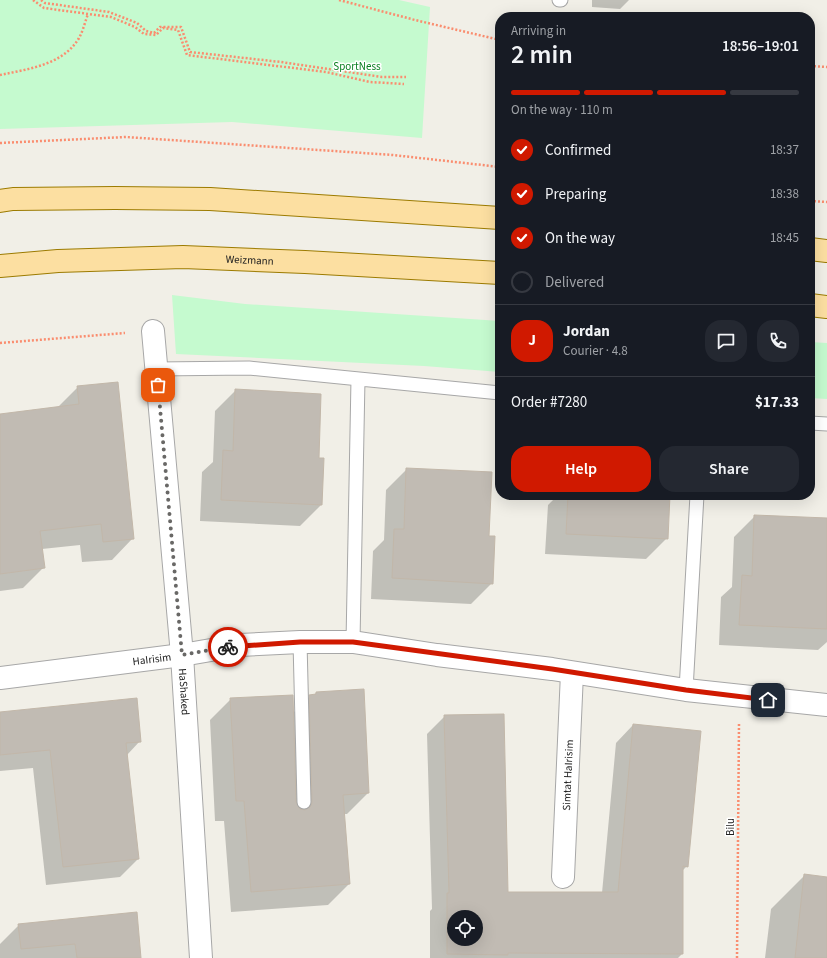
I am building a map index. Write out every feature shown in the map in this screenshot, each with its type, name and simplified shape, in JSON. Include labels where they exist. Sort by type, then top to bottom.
[{"type":"main road","points":[[0,201],[115,198],[210,199],[495,218]]},
{"type":"main road","points":[[815,250],[827,251]]},
{"type":"main road","name":"Weizmann","points":[[0,266],[58,260],[183,257],[495,273]]},
{"type":"main road","points":[[815,306],[827,307]]},
{"type":"street","name":"HaShaked","points":[[153,331],[182,655],[201,958]]},
{"type":"street","name":"HaIrisim","points":[[0,678],[182,655],[240,645],[300,642],[353,642],[572,672],[686,690],[827,705]]},
{"type":"street","name":"Simtat HaIrisim","points":[[563,877],[572,672]]},
{"type":"lane","points":[[156,369],[249,368],[495,392]]},
{"type":"lane","points":[[353,642],[358,379]]},
{"type":"lane","points":[[815,423],[827,424]]},
{"type":"lane","points":[[686,690],[697,500]]},
{"type":"lane","points":[[300,642],[304,802]]},
{"type":"path","points":[[33,0],[44,8],[110,17],[135,27],[144,34],[156,35],[163,28],[178,30],[187,56],[326,72],[370,82],[404,84]]},
{"type":"path","points":[[41,0],[45,4],[109,12],[137,23],[146,31],[154,33],[160,27],[181,27],[190,52],[281,62],[382,77],[406,77]]},
{"type":"path","points":[[339,0],[495,39]]},
{"type":"path","points":[[0,75],[37,67],[65,54],[79,38],[88,14]]},
{"type":"path","points":[[815,66],[827,67]]},
{"type":"path","points":[[0,143],[126,137],[393,155],[495,167]]},
{"type":"path","points":[[815,201],[827,202]]},
{"type":"path","points":[[0,343],[153,331]]},
{"type":"path","name":"Bilu","points":[[737,958],[739,696]]},
{"type":"green space","name":"SportNess","points":[[0,0],[399,0],[430,7],[422,138],[232,122],[0,129]]},
{"type":"green space","points":[[172,295],[245,304],[495,321],[495,372],[424,366],[176,354]]},
{"type":"green space","points":[[815,342],[827,343],[827,399],[815,398]]},
{"type":"building","points":[[118,382],[134,539],[103,542],[101,524],[40,531],[45,568],[0,574],[0,414],[79,404],[77,386]]},
{"type":"building","points":[[235,389],[321,394],[319,458],[324,458],[322,505],[221,500],[223,450],[233,451]]},
{"type":"building","points":[[406,468],[492,472],[489,536],[495,536],[493,584],[392,578],[394,529],[404,529]]},
{"type":"building","points":[[568,500],[670,500],[668,539],[566,534]]},
{"type":"building","points":[[754,515],[827,518],[827,629],[739,625],[742,575],[752,576]]},
{"type":"building","points":[[364,689],[369,793],[343,795],[350,884],[251,892],[244,801],[236,801],[230,698],[293,695],[296,802],[300,809],[305,810],[311,806],[312,802],[309,695],[316,694],[316,692]]},
{"type":"building","points":[[137,698],[141,742],[126,743],[139,859],[63,867],[50,750],[0,755],[0,712]]},
{"type":"building","points":[[504,714],[508,892],[618,892],[633,724],[701,731],[688,867],[683,866],[683,954],[447,954],[447,946],[483,946],[483,910],[447,910],[447,893],[449,893],[444,715]]},
{"type":"building","points":[[804,874],[827,877],[827,958],[795,958]]},
{"type":"building","points":[[137,912],[141,958],[77,958],[75,944],[21,949],[18,924]]},
{"type":"way so far","points":[[158,385],[182,655],[228,647]]},
{"type":"route","points":[[228,647],[300,642],[353,642],[437,655],[552,669],[686,690],[768,700]]}]
